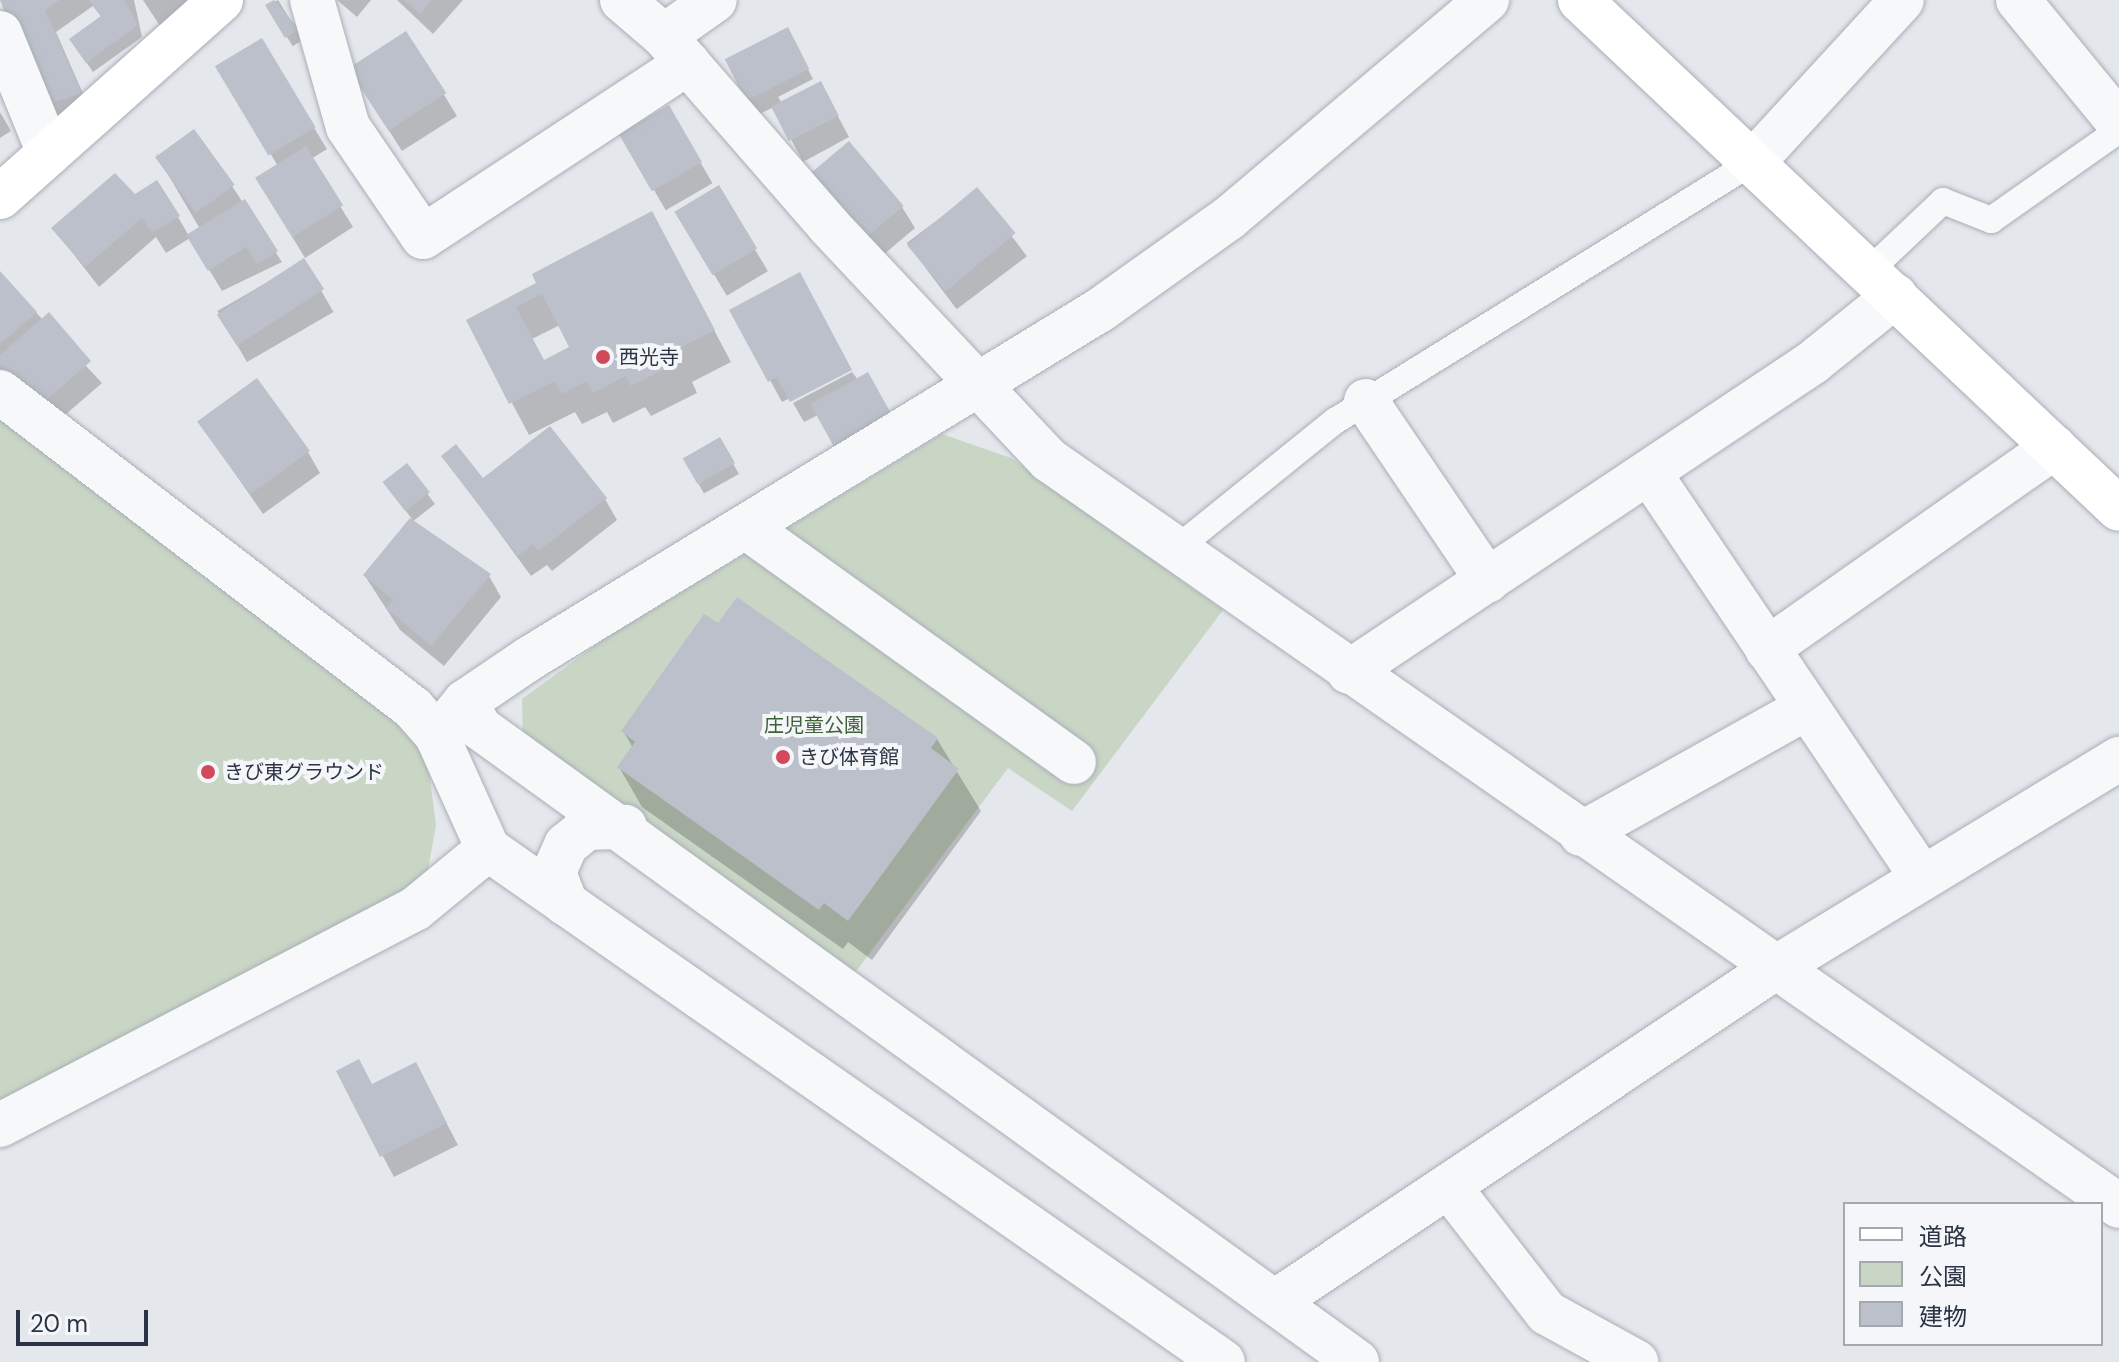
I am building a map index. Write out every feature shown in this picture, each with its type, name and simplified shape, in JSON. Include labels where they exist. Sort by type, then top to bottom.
[{"type":"street","points":[[0,197],[221,0]]},
{"type":"street","points":[[312,0],[348,127],[423,237],[676,50],[715,0]]},
{"type":"street","points":[[622,0],[676,50],[978,387],[1049,460],[1581,834],[2119,1206]]},
{"type":"street","points":[[437,736],[465,702],[978,387],[1229,218],[1487,0]]},
{"type":"street","points":[[1580,0],[2119,509]]},
{"type":"street","points":[[1753,162],[1902,0]]},
{"type":"street","points":[[2018,0],[2119,123]]},
{"type":"street","points":[[0,33],[49,153]]},
{"type":"street","points":[[1349,672],[1650,474],[1882,284]]},
{"type":"street","points":[[0,392],[413,708],[437,736],[488,849],[1223,1362]]},
{"type":"street","points":[[1366,401],[1488,581]]},
{"type":"street","points":[[1767,649],[2054,447]]},
{"type":"street","points":[[1650,474],[1922,877]]},
{"type":"street","points":[[747,528],[1074,762]]},
{"type":"street","points":[[465,702],[480,728],[625,827],[1357,1362]]},
{"type":"street","points":[[1581,834],[1806,708]]},
{"type":"street","points":[[1276,1301],[1450,1188],[1775,968],[2119,759]]},
{"type":"street","points":[[566,904],[554,872],[566,845],[587,828],[625,827]]},
{"type":"street","points":[[0,1125],[415,909],[488,849]]},
{"type":"street","points":[[1450,1188],[1547,1313],[1636,1362]]},
{"type":"lane","points":[[1882,284],[1943,201],[1991,220],[2119,130]]},
{"type":"lane","points":[[1175,550],[1366,401],[1753,162]]},
{"type":"green space","name":"きび東グラウンド","points":[[0,408],[410,728],[429,771],[436,825],[428,870],[414,893],[0,1110]]},
{"type":"green space","name":"庄児童公園","points":[[942,434],[1011,458],[1223,610],[1072,811],[1008,768],[854,974],[523,742],[522,699],[604,639]]},
{"type":"building","points":[[0,0],[60,0],[45,10],[82,93],[40,107]]},
{"type":"building","points":[[89,0],[124,0],[138,25],[86,63],[69,39],[101,16]]},
{"type":"building","points":[[274,0],[299,29],[285,38],[265,5]]},
{"type":"building","points":[[404,0],[432,0],[420,14]]},
{"type":"building","points":[[788,27],[809,69],[746,101],[725,59]]},
{"type":"building","points":[[406,31],[446,93],[388,131],[348,69]]},
{"type":"building","points":[[262,38],[316,127],[268,155],[215,66]]},
{"type":"building","points":[[821,81],[839,116],[789,141],[771,106]]},
{"type":"building","points":[[669,105],[702,162],[652,191],[619,134]]},
{"type":"building","points":[[194,129],[235,185],[196,213],[155,157]]},
{"type":"building","points":[[849,141],[904,206],[862,241],[808,176]]},
{"type":"building","points":[[306,146],[343,205],[292,237],[255,178]]},
{"type":"building","points":[[115,173],[135,194],[157,180],[180,216],[152,233],[142,218],[85,267],[51,228]]},
{"type":"building","points":[[719,185],[757,248],[713,275],[674,212]]},
{"type":"building","points":[[977,187],[1016,233],[946,291],[907,245]]},
{"type":"building","points":[[245,199],[278,251],[257,264],[246,247],[208,271],[186,235]]},
{"type":"building","points":[[652,211],[715,330],[675,350],[681,361],[631,386],[626,376],[593,393],[587,381],[562,394],[555,381],[509,404],[466,320],[536,283],[532,274]],"holes":[[[542,294],[569,347],[544,360],[516,307]]]},
{"type":"building","points":[[304,258],[324,289],[237,346],[217,315]]},
{"type":"building","points":[[0,271],[37,312],[0,344]]},
{"type":"building","points":[[800,272],[852,370],[790,402],[777,377],[768,382],[729,310]]},
{"type":"building","points":[[49,312],[91,361],[37,408],[0,366],[0,355]]},
{"type":"building","points":[[868,372],[891,414],[834,446],[810,404]]},
{"type":"building","points":[[257,378],[310,451],[250,494],[197,421]]},
{"type":"building","points":[[550,426],[607,498],[538,551],[533,544],[518,556],[441,456],[456,444],[483,478]]},
{"type":"building","points":[[720,437],[735,463],[698,484],[683,458]]},
{"type":"building","points":[[407,463],[430,492],[405,511],[383,482]]},
{"type":"building","points":[[410,518],[491,574],[431,646],[386,608],[393,600],[363,575]]},
{"type":"building","name":"きび体育館","points":[[737,597],[938,738],[931,748],[959,769],[848,921],[824,903],[819,910],[617,767],[635,742],[621,731],[704,614],[718,623]]},
{"type":"building","points":[[359,1059],[372,1084],[416,1062],[447,1123],[380,1157],[336,1071]]},
{"type":"place","name":"西光寺","points":[[603,357]]},
{"type":"place","name":"きび体育館","points":[[783,757]]},
{"type":"place","name":"きび東グラウンド","points":[[208,772]]}]
